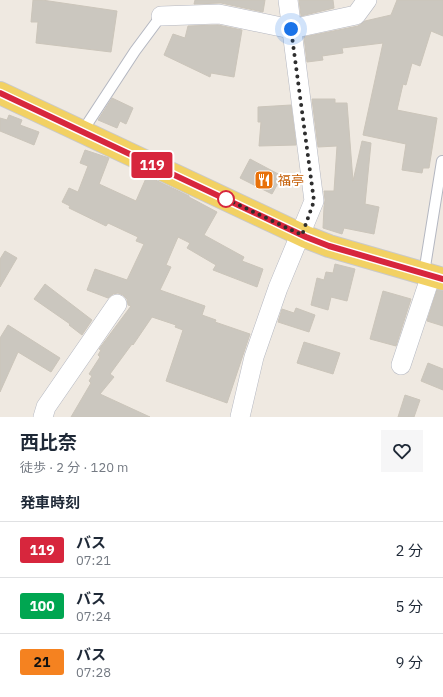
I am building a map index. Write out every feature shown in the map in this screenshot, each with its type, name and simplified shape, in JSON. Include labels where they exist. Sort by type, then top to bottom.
[{"type":"main road","points":[[0,93],[302,235],[329,246],[433,276]]},
{"type":"street","points":[[240,417],[257,350],[278,288],[302,235],[314,201],[288,0]]},
{"type":"street","points":[[161,16],[219,14],[291,29],[356,15],[367,0]]},
{"type":"street","points":[[401,365],[433,276]]},
{"type":"street","points":[[44,417],[46,407],[117,304]]},
{"type":"lane","points":[[82,132],[135,51],[161,16]]},
{"type":"lane","points":[[433,276],[442,161]]},
{"type":"building","points":[[33,0],[117,11],[111,52],[36,43],[38,22],[31,22]]},
{"type":"building","points":[[195,0],[265,0],[263,12],[221,3],[194,4]]},
{"type":"building","points":[[299,0],[333,0],[334,8],[301,16]]},
{"type":"building","points":[[397,0],[443,0],[443,36],[431,31],[420,66],[412,63],[406,85],[403,84],[397,110],[437,118],[429,168],[423,168],[422,173],[402,170],[406,144],[363,135],[383,43],[342,48],[343,53],[322,56],[323,60],[307,62],[304,37],[358,26],[365,21],[391,15]]},
{"type":"building","points":[[218,25],[242,30],[234,77],[211,73],[210,77],[164,55],[173,34],[185,38],[188,26]]},
{"type":"building","points":[[112,98],[133,108],[126,124],[120,121],[117,128],[98,120]]},
{"type":"building","points":[[312,99],[335,99],[335,103],[347,103],[353,181],[362,141],[371,143],[365,204],[379,207],[374,234],[344,228],[342,234],[323,228],[325,200],[324,191],[334,191],[337,146],[318,147]]},
{"type":"building","points":[[291,105],[296,145],[259,146],[261,122],[258,122],[258,107]]},
{"type":"building","points":[[9,115],[22,120],[20,125],[39,132],[34,145],[0,131],[0,118],[7,120]]},
{"type":"building","points":[[85,150],[109,158],[99,184],[136,201],[147,176],[189,196],[217,212],[204,235],[244,257],[242,261],[263,269],[257,287],[213,270],[216,265],[187,248],[190,243],[178,237],[166,265],[171,267],[160,290],[205,306],[202,315],[216,320],[215,322],[250,334],[227,403],[166,381],[183,330],[175,327],[176,325],[152,317],[133,345],[132,344],[110,374],[114,377],[100,394],[150,417],[71,417],[91,383],[89,381],[92,376],[89,374],[100,357],[98,355],[101,350],[99,349],[131,306],[128,305],[127,299],[123,295],[118,293],[113,294],[108,298],[87,290],[95,269],[127,280],[144,244],[136,241],[138,237],[108,223],[106,226],[69,208],[70,206],[62,202],[69,188],[78,192],[88,166],[80,163]]},
{"type":"building","points":[[250,159],[282,176],[272,194],[240,178]]},
{"type":"building","points":[[5,251],[17,258],[0,287],[0,259]]},
{"type":"building","points":[[335,264],[355,269],[347,301],[331,297],[328,310],[311,305],[317,278],[324,280],[326,272],[333,273]]},
{"type":"building","points":[[45,284],[92,320],[82,335],[69,325],[70,324],[34,299]]},
{"type":"building","points":[[437,290],[443,291],[443,326],[427,321]]},
{"type":"building","points":[[383,291],[411,299],[396,346],[370,339]]},
{"type":"building","points":[[296,308],[315,315],[309,332],[278,322],[282,309],[294,313]]},
{"type":"building","points":[[8,325],[60,358],[51,372],[18,352],[0,392],[0,338]]},
{"type":"building","points":[[304,342],[340,353],[333,374],[297,363]]},
{"type":"building","points":[[428,363],[443,369],[443,390],[421,381]]},
{"type":"building","points":[[405,395],[420,400],[414,417],[398,417]]},
{"type":"bus line","name":"119","points":[[0,93],[306,237],[329,246],[443,279]]},
{"type":"place","name":"福亭","points":[[264,180]]},
{"type":"route","points":[[226,199],[220,196],[302,235],[314,201],[291,29]]}]
